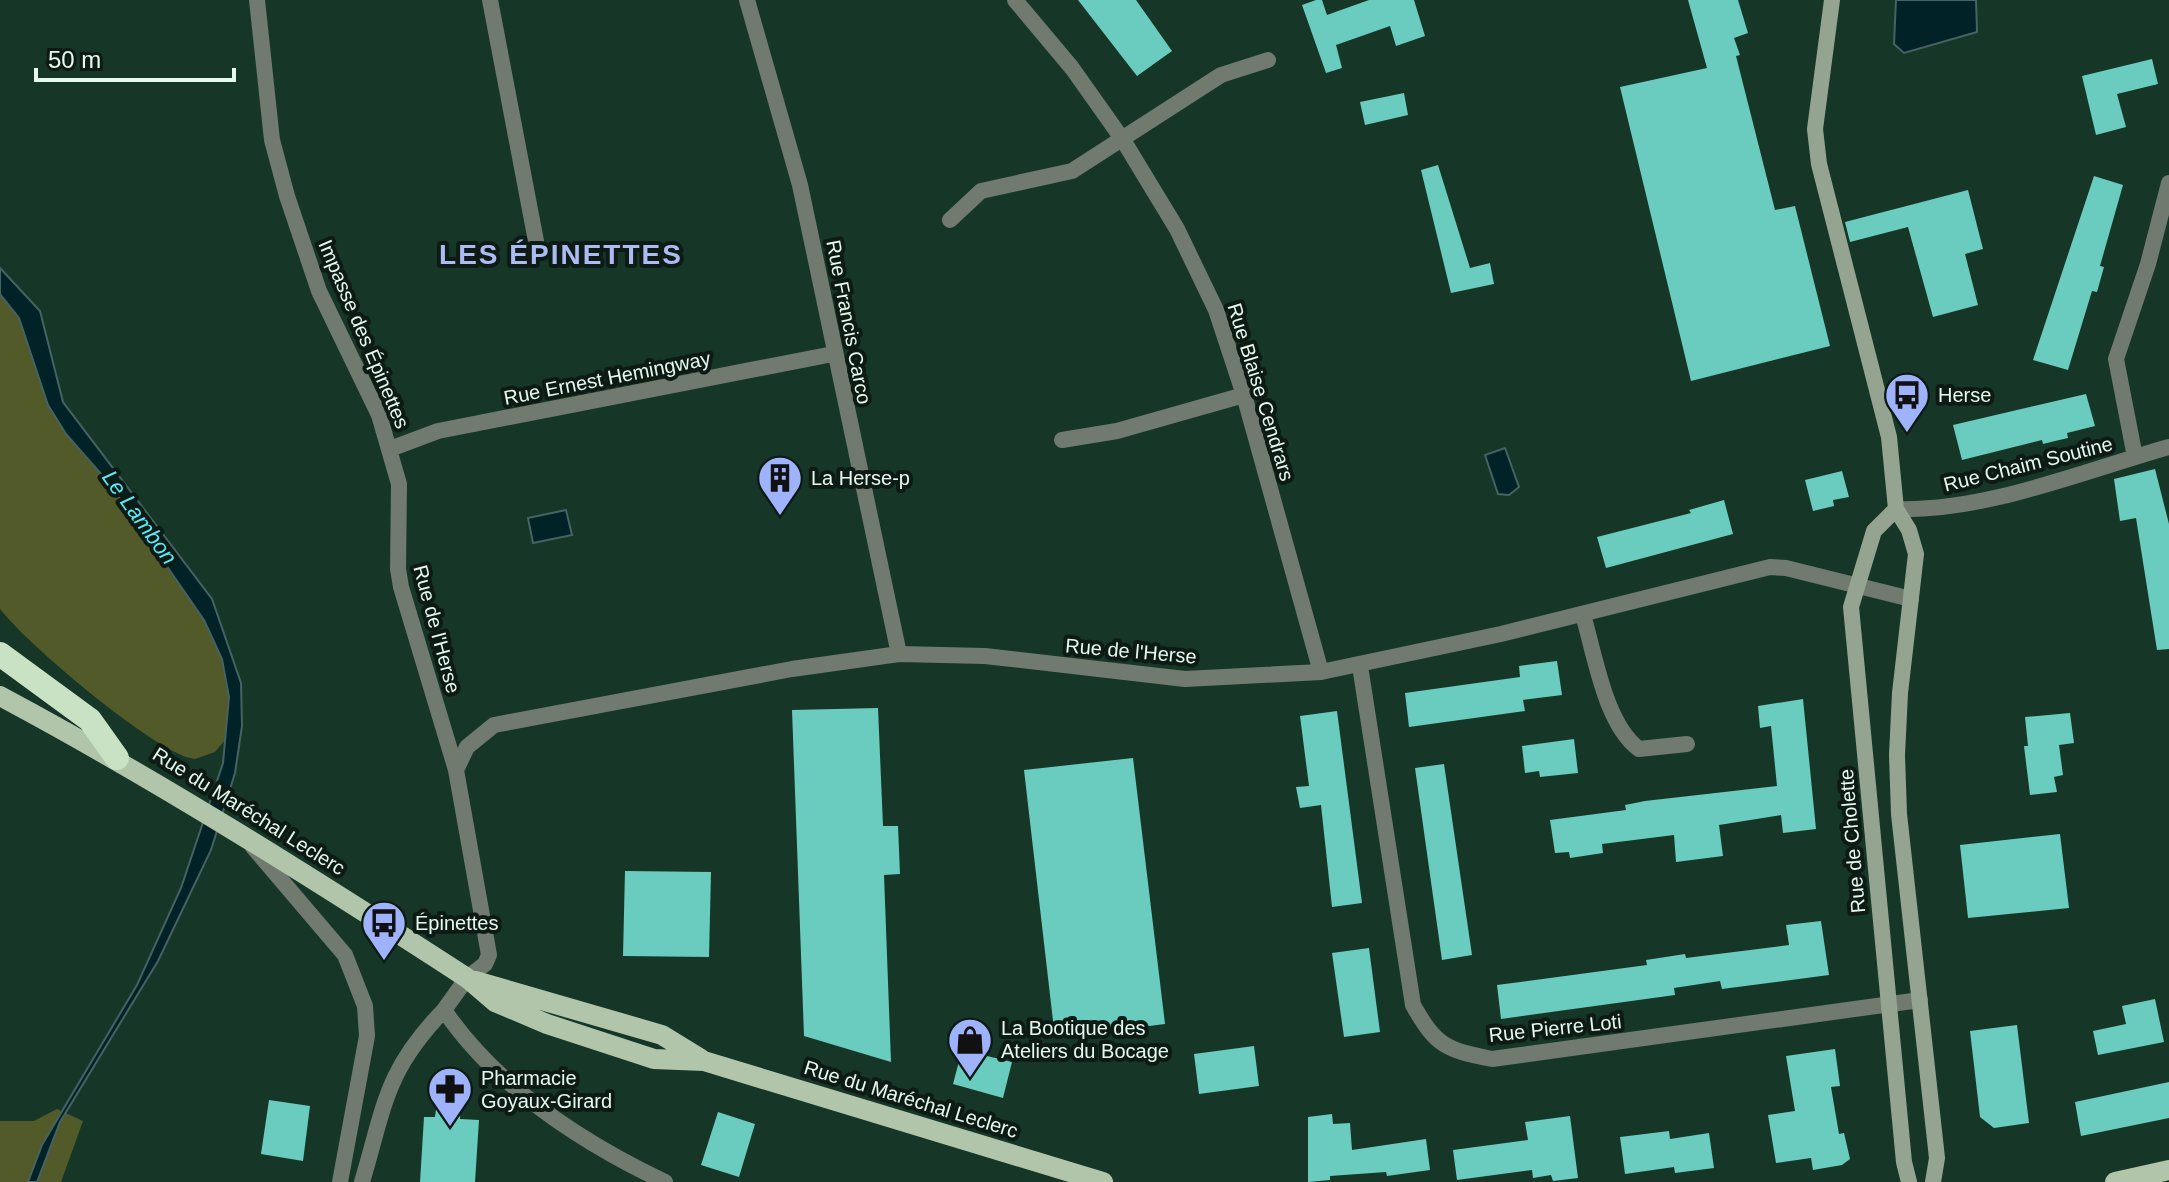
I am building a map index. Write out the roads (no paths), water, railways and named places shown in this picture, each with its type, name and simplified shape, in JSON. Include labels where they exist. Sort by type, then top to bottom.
[{"type":"highway","points":[[0,654],[90,720],[117,758]]},
{"type":"main road","name":"Rue du Maréchal Leclerc","points":[[0,696],[117,758],[242,834],[467,978],[495,1002],[547,1024],[654,1059],[704,1061],[1103,1182]]},
{"type":"main road","points":[[2115,1182],[2169,1170]]},
{"type":"street","name":"Impasse des Épinettes","points":[[257,0],[272,140],[287,196],[319,291],[379,415],[390,449]]},
{"type":"street","points":[[490,0],[536,241]]},
{"type":"street","name":"Rue Francis Carco","points":[[747,0],[800,185],[833,354],[899,654]]},
{"type":"street","name":"Rue Blaise Cendrars","points":[[1015,0],[1072,68],[1123,140],[1177,229],[1203,283],[1244,395],[1321,672]]},
{"type":"street","points":[[1832,0],[1815,129],[1819,164],[1889,437],[1896,509],[1909,530],[1916,554],[1900,693],[1897,755],[1899,814],[1937,1158],[1933,1182]]},
{"type":"street","points":[[950,220],[981,191],[1072,171],[1221,75],[1268,60]]},
{"type":"street","points":[[2135,457],[2116,359],[2148,264],[2169,183]]},
{"type":"street","name":"Rue Ernest Hemingway","points":[[390,449],[438,431],[833,354]]},
{"type":"street","points":[[1062,440],[1117,431],[1244,395]]},
{"type":"street","name":"Rue Chaim Soutine","points":[[1896,509],[1918,510],[1978,501],[2169,447]]},
{"type":"street","name":"Rue de l'Herse","points":[[390,449],[402,504],[398,550],[401,587],[456,770],[489,955],[485,964],[467,978]]},
{"type":"street","name":"Rue de Cholette","points":[[1896,509],[1874,531],[1855,586],[1852,627],[1909,1182]]},
{"type":"street","name":"Rue de l'Herse","points":[[456,770],[467,747],[494,725],[792,669],[899,654],[985,656],[1185,679],[1321,672],[1360,666],[1583,615],[1770,567],[1786,568],[1911,599]]},
{"type":"street","points":[[1583,615],[1614,719],[1625,739],[1639,749],[1687,744]]},
{"type":"street","name":"Rue Pierre Loti","points":[[1360,666],[1413,1005],[1430,1035],[1452,1051],[1492,1059],[1920,1000]]},
{"type":"street","points":[[242,834],[345,955],[365,1006],[367,1036],[340,1182]]},
{"type":"street","points":[[362,1182],[386,1093],[416,1039],[444,1010],[467,978]]},
{"type":"street","points":[[444,1010],[465,1040],[505,1081],[622,1161],[665,1182]]},
{"type":"water","points":[[1896,0],[1976,0],[1977,32],[1904,53],[1894,44]]},
{"type":"water","name":"Le Lambon","points":[[0,268],[40,311],[63,402],[212,599],[241,683],[242,726],[235,773],[211,850],[158,961],[60,1122],[37,1182],[28,1182],[42,1145],[137,985],[181,888],[223,763],[229,697],[222,659],[204,620],[110,484],[66,434],[48,405],[19,318],[0,294]]},
{"type":"water","points":[[1505,448],[1519,487],[1509,495],[1498,494],[1485,455]]},
{"type":"water","points":[[566,510],[572,535],[533,543],[528,518]]},
{"type":"place","name":"Herse","points":[[1907,434]]},
{"type":"place","name":"La Herse-p","points":[[780,517]]},
{"type":"place","name":"Épinettes","points":[[384,962]]},
{"type":"place","name":"La Bootique des Ateliers du Bocage","points":[[970,1079]]},
{"type":"place","name":"Pharmacie Goyaux-Girard","points":[[450,1128]]},
{"type":"district","name":"LES ÉPINETTES","points":[[561,254]]}]
